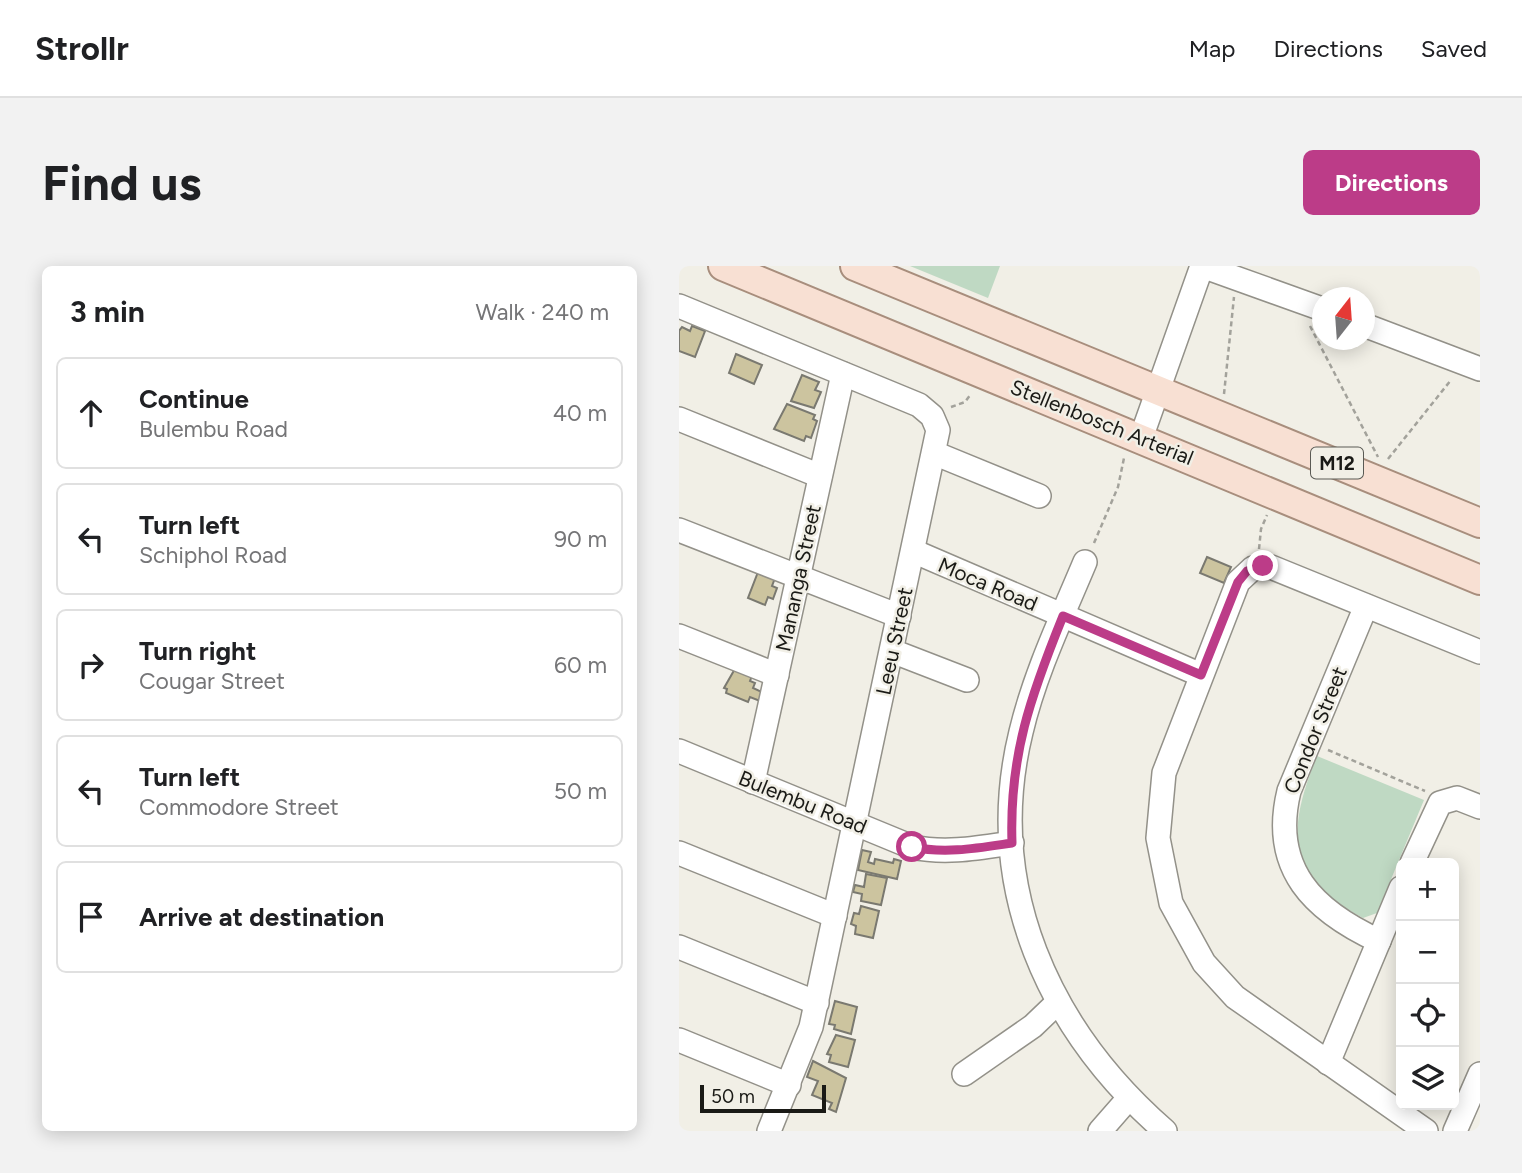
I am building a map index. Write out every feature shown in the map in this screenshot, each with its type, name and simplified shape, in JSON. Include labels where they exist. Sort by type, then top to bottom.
[{"type":"main road","name":"Stellenbosch Arterial","points":[[723,266],[1133,446],[1480,580]]},
{"type":"main road","name":"M12","points":[[855,266],[1480,523]]},
{"type":"street","points":[[1133,446],[1160,390],[1164,366],[1202,266],[1231,274],[1312,305]]},
{"type":"street","points":[[679,306],[919,405],[932,416]]},
{"type":"street","points":[[1375,329],[1470,365]]},
{"type":"street","name":"Mananga Street","points":[[753,782],[843,374]]},
{"type":"street","name":"Leeu Street","points":[[769,1131],[789,1085],[817,1003],[934,453],[938,430],[932,416]]},
{"type":"street","points":[[679,419],[820,476]]},
{"type":"street","points":[[934,453],[1039,496]]},
{"type":"street","points":[[679,530],[899,616]]},
{"type":"street","name":"Moca Road","points":[[913,551],[1201,675]]},
{"type":"street","points":[[1085,562],[1032,693],[1021,732],[1013,784],[1012,843],[1026,925],[1057,1003],[1089,1054],[1128,1099],[1165,1131]]},
{"type":"street","points":[[1426,1131],[1253,1011],[1219,981],[1191,944],[1171,903],[1160,860],[1160,794],[1170,752],[1238,582],[1247,571],[1263,566],[1480,652]]},
{"type":"street","name":"Condor Street","points":[[1366,606],[1285,806],[1284,835],[1291,864],[1306,890],[1322,907],[1347,925],[1380,941]]},
{"type":"street","points":[[679,636],[777,675]]},
{"type":"street","points":[[892,651],[967,680]]},
{"type":"street","name":"Bulembu Road","points":[[679,751],[912,847],[932,851],[965,850],[1012,843]]},
{"type":"street","points":[[1414,858],[1433,813],[1445,800],[1457,798],[1480,807]]},
{"type":"street","points":[[679,853],[835,916]]},
{"type":"street","points":[[1328,1063],[1396,901]]},
{"type":"street","points":[[679,947],[817,1003]]},
{"type":"street","points":[[964,1074],[1033,1026],[1057,1003]]},
{"type":"street","points":[[679,1040],[789,1085]]},
{"type":"street","points":[[1455,1131],[1480,1074]]},
{"type":"street","points":[[1100,1131],[1128,1099]]},
{"type":"path","points":[[1223,401],[1234,293],[1231,274]]},
{"type":"path","points":[[1312,312],[1305,317],[1312,330]]},
{"type":"path","points":[[1322,350],[1383,465],[1455,375],[1470,365]]},
{"type":"path","points":[[932,416],[965,402],[974,391]]},
{"type":"path","points":[[1085,562],[1133,446]]},
{"type":"path","points":[[1263,566],[1259,551],[1261,529],[1269,512]]},
{"type":"path","points":[[1309,742],[1445,800]]},
{"type":"green space","points":[[910,266],[1000,266],[988,298]]},
{"type":"green space","points":[[1317,756],[1424,800],[1400,858],[1396,858],[1396,867],[1377,913],[1363,918],[1337,902],[1318,885],[1306,868],[1299,849],[1298,829],[1300,807]]},
{"type":"building","points":[[692,326],[705,331],[695,357],[679,351],[679,331],[682,327],[690,331]]},
{"type":"building","points":[[736,354],[762,365],[754,384],[729,373]]},
{"type":"building","points":[[802,375],[819,382],[815,390],[821,392],[814,408],[791,401]]},
{"type":"building","points":[[787,404],[815,415],[813,419],[817,421],[811,438],[806,436],[804,441],[774,429]]},
{"type":"building","points":[[1207,557],[1231,567],[1224,583],[1200,573]]},
{"type":"building","points":[[758,572],[775,578],[772,586],[777,588],[773,599],[768,597],[765,605],[748,598]]},
{"type":"building","points":[[736,667],[753,673],[750,681],[755,683],[753,688],[764,693],[760,701],[750,697],[748,702],[726,693],[727,689],[724,688]]},
{"type":"building","points":[[862,850],[871,852],[868,862],[874,864],[875,859],[893,863],[894,859],[901,861],[897,879],[858,870]]},
{"type":"building","points":[[866,874],[887,878],[881,905],[861,901],[862,894],[853,892],[855,885],[864,887]]},
{"type":"building","points":[[861,906],[879,911],[873,938],[855,934],[856,926],[851,924],[854,913],[859,914]]},
{"type":"building","points":[[835,1001],[857,1007],[851,1034],[834,1029],[835,1025],[829,1024]]},
{"type":"building","points":[[836,1035],[855,1040],[848,1067],[829,1062],[831,1055],[827,1054]]},
{"type":"building","points":[[813,1061],[846,1078],[836,1112],[829,1109],[832,1103],[812,1095],[818,1081],[807,1077]]},
{"type":"route","points":[[912,847],[932,851],[965,850],[1012,843],[1013,784],[1021,732],[1032,693],[1063,616],[1201,675],[1238,582],[1247,571],[1263,566]]}]
